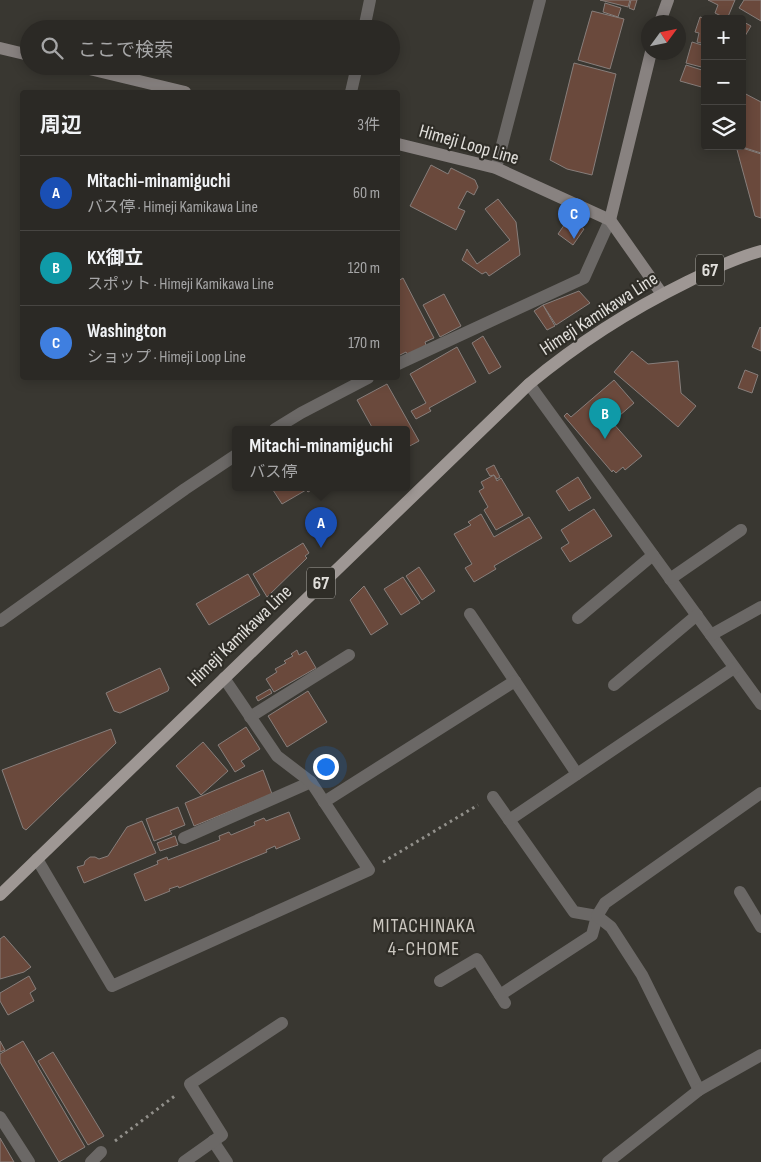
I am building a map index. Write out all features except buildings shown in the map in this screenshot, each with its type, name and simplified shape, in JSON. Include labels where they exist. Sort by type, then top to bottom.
[{"type":"main road","points":[[663,15],[668,0]]},
{"type":"main road","points":[[0,48],[20,53]]},
{"type":"main road","points":[[649,60],[610,220],[662,294]]},
{"type":"main road","points":[[114,75],[177,90]]},
{"type":"main road","name":"Himeji Loop Line","points":[[400,144],[496,168],[610,220]]},
{"type":"main road","name":"Himeji Kamikawa Line","points":[[0,895],[529,384],[573,349],[662,294],[704,273],[761,251]]},
{"type":"street","points":[[366,20],[370,0]]},
{"type":"street","points":[[496,168],[540,0]]},
{"type":"street","points":[[351,90],[355,75]]},
{"type":"street","points":[[400,363],[584,278],[610,220]]},
{"type":"street","points":[[280,426],[364,380]]},
{"type":"street","points":[[529,384],[761,704]]},
{"type":"street","points":[[0,621],[186,488],[232,458]]},
{"type":"street","points":[[670,579],[741,530]]},
{"type":"street","points":[[578,618],[653,555]]},
{"type":"street","points":[[711,635],[761,607]]},
{"type":"street","points":[[470,614],[577,774]]},
{"type":"street","points":[[614,685],[697,616]]},
{"type":"street","points":[[250,716],[349,655]]},
{"type":"street","points":[[509,820],[734,668]]},
{"type":"street","points":[[37,860],[112,986],[369,870],[311,782],[277,756],[224,678]]},
{"type":"street","points":[[324,802],[515,681]]},
{"type":"street","points":[[184,838],[311,782]]},
{"type":"street","points":[[440,981],[477,959],[502,999],[592,935],[597,916],[605,903],[761,793]]},
{"type":"street","points":[[493,797],[574,912],[597,916],[611,927],[642,975],[699,1090]]},
{"type":"street","points":[[740,892],[757,911],[761,927]]},
{"type":"street","points":[[184,1162],[222,1135],[190,1084],[282,1023]]},
{"type":"street","points":[[608,1162],[699,1090],[761,1055]]},
{"type":"street","points":[[0,1117],[28,1162]]},
{"type":"street","points":[[213,1141],[227,1162]]},
{"type":"street","points":[[91,1162],[101,1152]]},
{"type":"path","points":[[369,870],[493,797]]},
{"type":"path","points":[[101,1152],[190,1084]]},
{"type":"place","name":"Washington","points":[[574,239]]},
{"type":"place","name":"KX御立","points":[[605,439]]},
{"type":"place","name":"Mitachi-minamiguchi","points":[[321,548]]},
{"type":"district","name":"MITACHINAKA 4-CHOME","points":[[424,938]]}]
